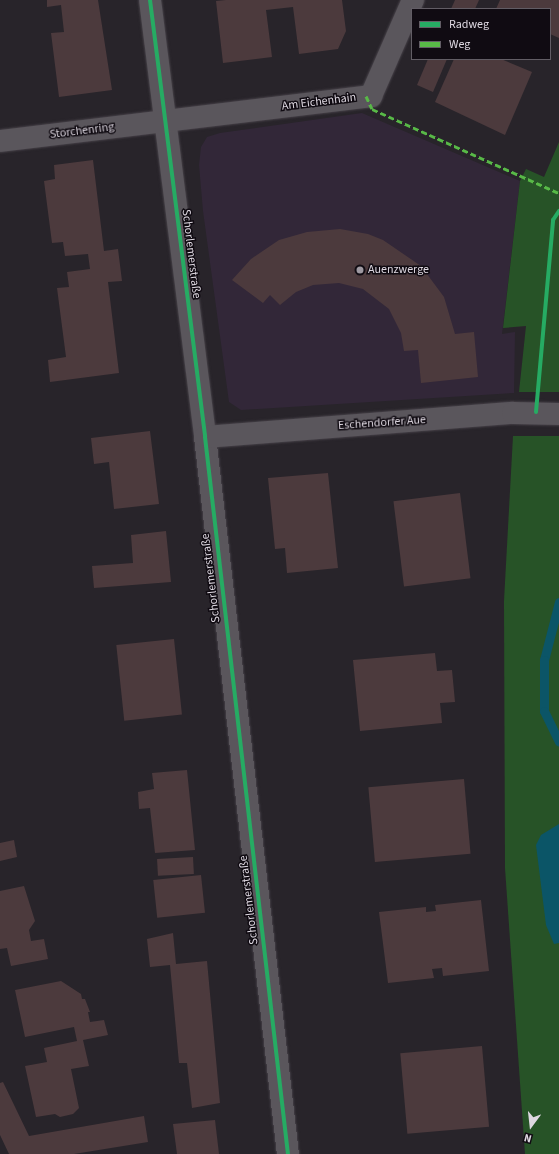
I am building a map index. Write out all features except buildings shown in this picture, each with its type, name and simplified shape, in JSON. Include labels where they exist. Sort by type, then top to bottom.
[{"type":"street","name":"Schorlemerstraße","points":[[150,0],[164,121],[205,437],[288,1154]]},
{"type":"street","name":"Am Eichenhain","points":[[164,121],[371,96],[413,0]]},
{"type":"street","name":"Storchenring","points":[[0,141],[164,121]]},
{"type":"street","name":"Eschendorfer Aue","points":[[205,437],[505,414],[559,414]]},
{"type":"shaded area","name":"Auenzwerge","points":[[362,113],[520,181],[502,334],[515,332],[514,393],[241,410],[229,402],[203,211],[199,165],[201,147],[207,137],[220,133]]},
{"type":"green space","points":[[559,142],[559,392],[519,392],[526,326],[503,328],[520,181],[526,169],[544,177]]},
{"type":"green space","points":[[513,436],[559,436],[559,1154],[525,1154],[505,868],[504,601]]},
{"type":"water","points":[[559,824],[559,943],[554,944],[546,925],[536,845],[541,835]]},
{"type":"waterway","points":[[559,602],[544,660],[544,711],[559,742]]},
{"type":"marked path","points":[[366,96],[372,109],[559,193]]},
{"type":"cycle path","points":[[150,0],[205,437],[288,1154]]},
{"type":"cycle path","points":[[536,412],[553,220],[559,211]]},
{"type":"place","name":"Auenzwerge","points":[[360,270]]}]
